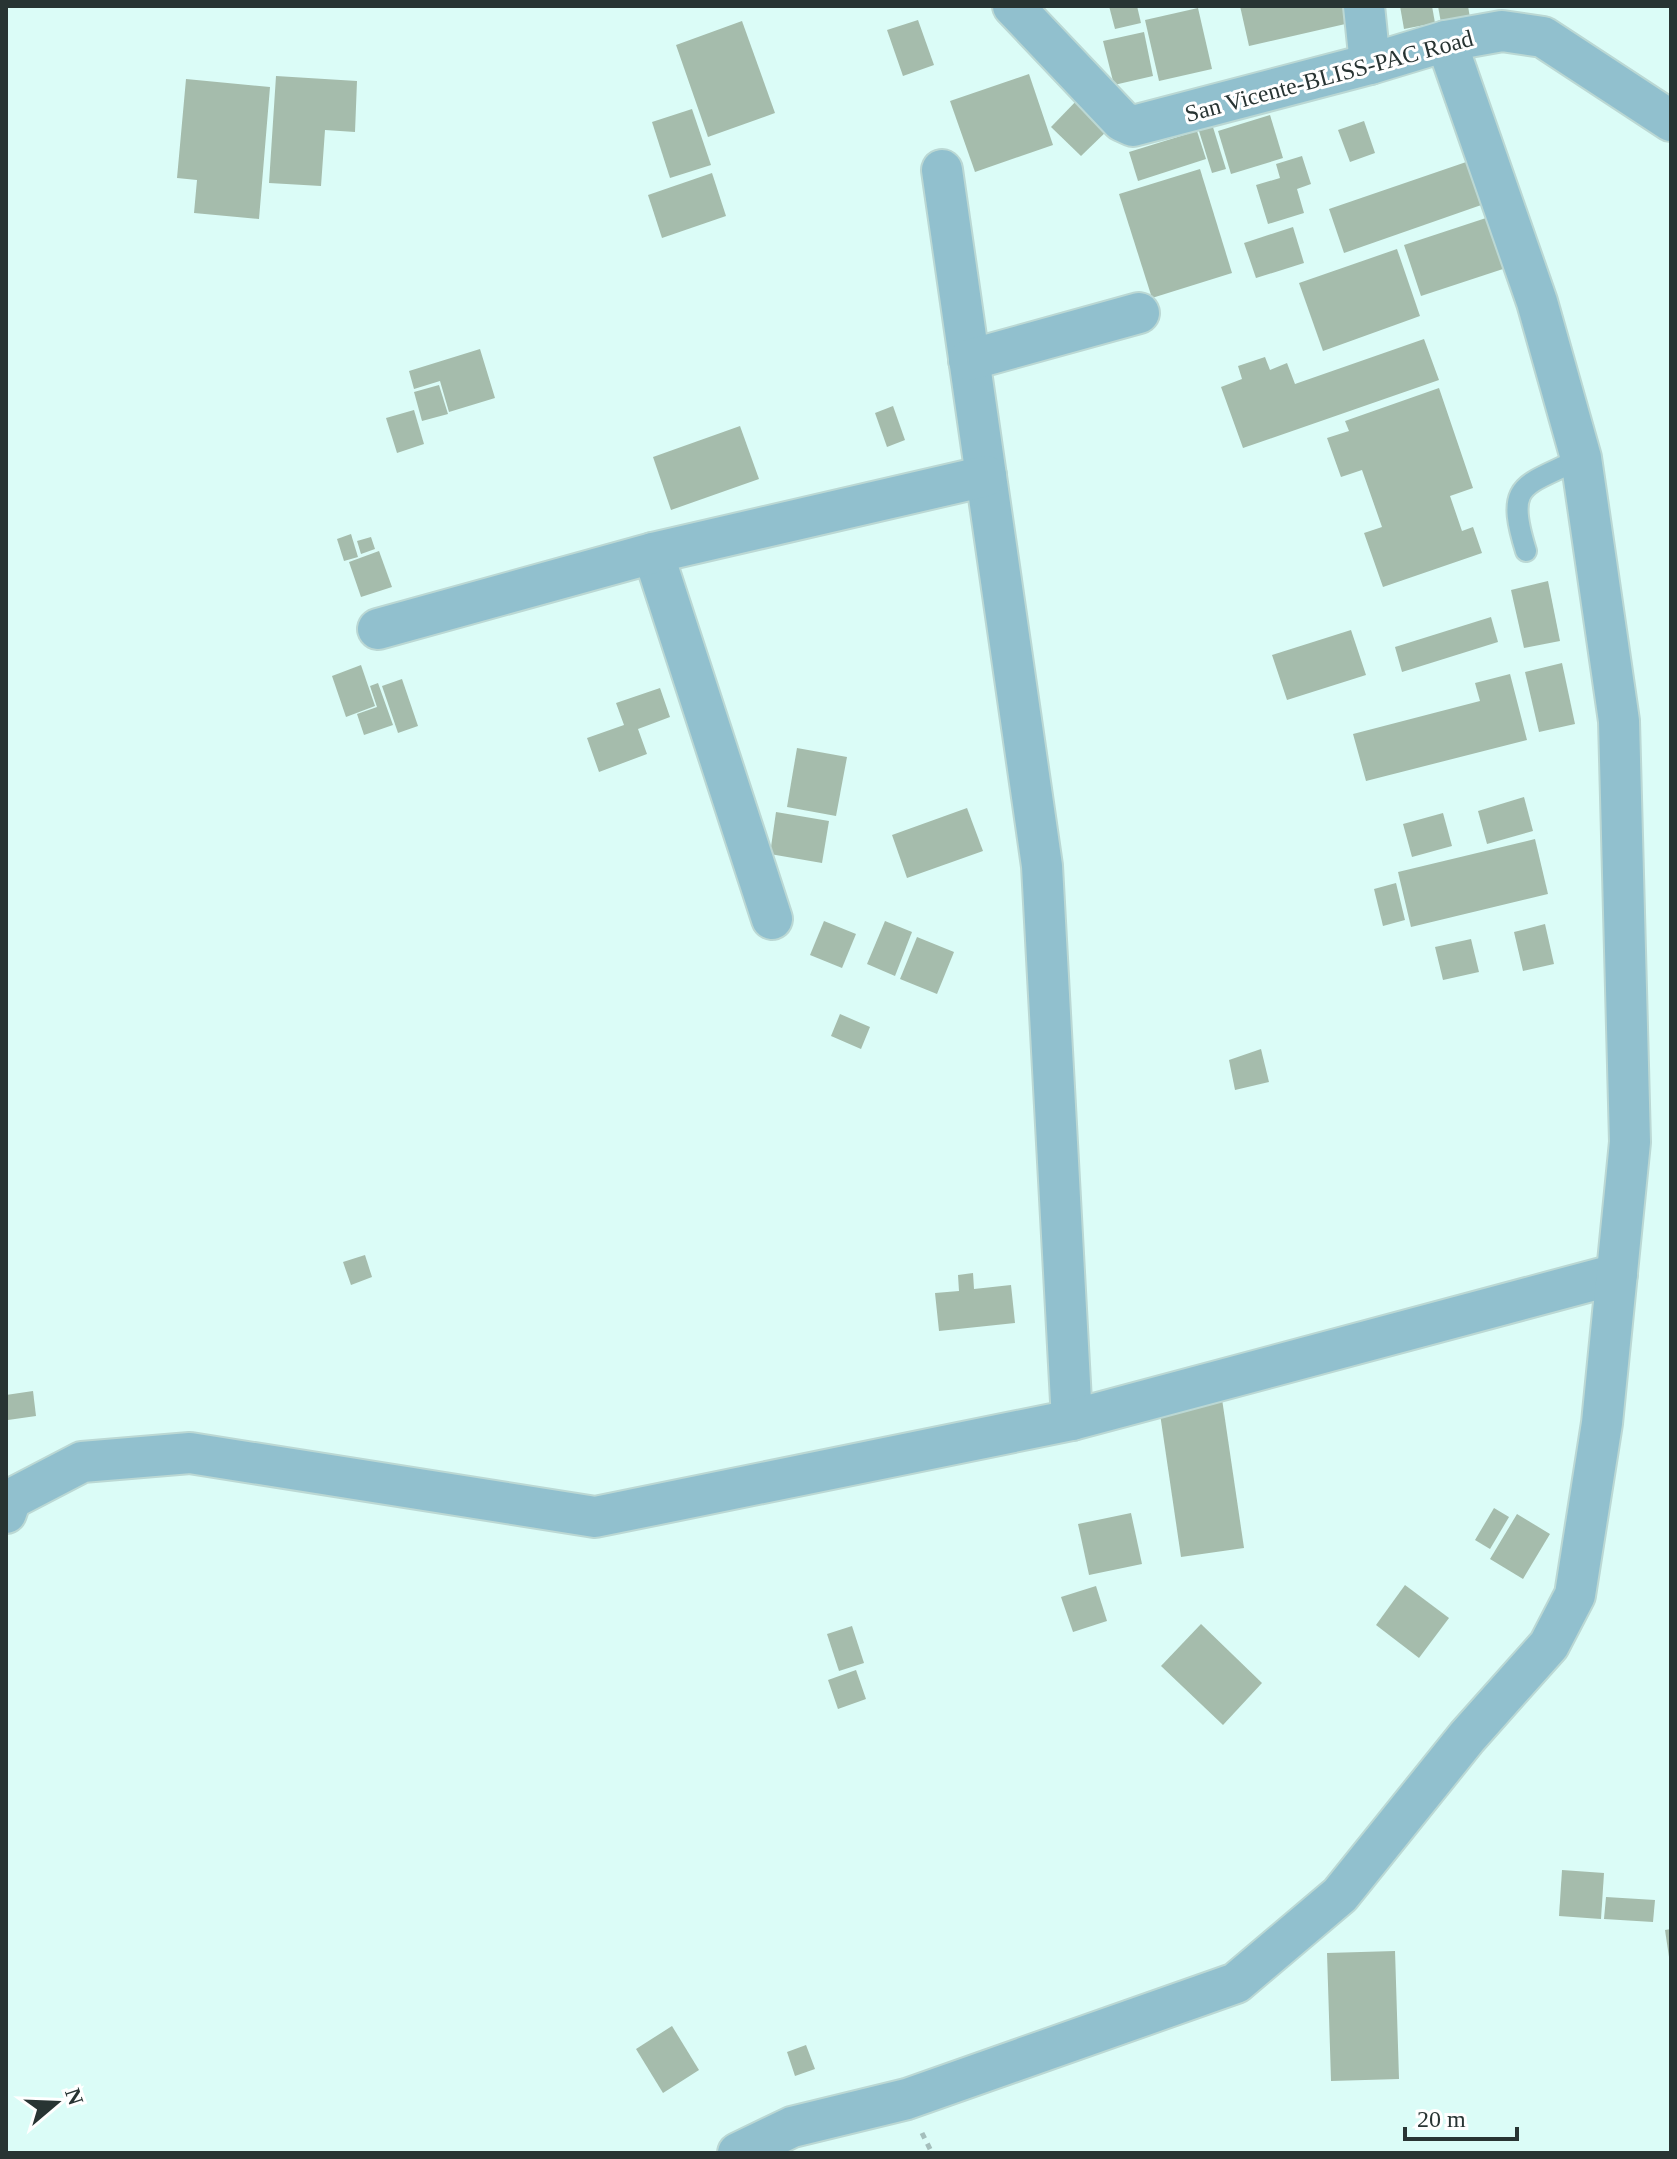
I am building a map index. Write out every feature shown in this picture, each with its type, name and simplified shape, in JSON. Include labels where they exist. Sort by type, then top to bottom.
[{"type":"street","name":"San Vicente-BLISS-PAC Road","points":[[1013,6],[1122,121],[1133,126],[1147,125],[1446,41],[1502,31],[1543,37],[1671,121]]},
{"type":"street","points":[[1364,6],[1370,64]]},
{"type":"street","points":[[1502,31],[1518,16],[1541,6]]},
{"type":"street","points":[[738,2153],[792,2127],[907,2099],[1236,1983],[1340,1895],[1467,1737],[1549,1645],[1575,1595],[1602,1423],[1630,1142],[1619,721],[1581,458],[1537,302],[1446,41]]},
{"type":"street","points":[[942,170],[1042,866],[1072,1420]]},
{"type":"street","points":[[969,360],[1139,313]]},
{"type":"street","points":[[378,629],[653,553],[986,476]]},
{"type":"street","points":[[653,553],[772,919]]},
{"type":"street","points":[[6,1513],[11,1499],[82,1462],[190,1453],[595,1517],[1072,1420],[1617,1274]]},
{"type":"lane","points":[[1526,551],[1517,521],[1516,501],[1524,487],[1581,458]]},
{"type":"building","points":[[1109,6],[1137,6],[1141,23],[1115,29]]},
{"type":"building","points":[[1240,6],[1350,6],[1354,22],[1249,46]]},
{"type":"building","points":[[1400,6],[1432,6],[1435,23],[1404,29]]},
{"type":"building","points":[[1438,6],[1468,6],[1470,18],[1441,23]]},
{"type":"building","points":[[1198,8],[1212,69],[1159,81],[1145,20]]},
{"type":"building","points":[[918,20],[934,65],[903,76],[887,30]]},
{"type":"building","points":[[742,21],[775,113],[708,137],[676,45]]},
{"type":"building","points":[[1144,32],[1153,76],[1114,85],[1103,41]]},
{"type":"building","points":[[1029,74],[1053,145],[975,172],[950,101]]},
{"type":"building","points":[[276,76],[357,81],[355,132],[325,130],[321,186],[269,183]]},
{"type":"building","points":[[186,79],[270,87],[259,219],[194,213],[197,180],[177,178]]},
{"type":"building","points":[[1081,96],[1111,127],[1081,156],[1051,127]]},
{"type":"building","points":[[692,109],[711,165],[670,178],[652,122]]},
{"type":"building","points":[[1270,115],[1283,158],[1231,174],[1218,131]]},
{"type":"building","points":[[1364,121],[1375,153],[1350,162],[1338,130]]},
{"type":"building","points":[[1212,124],[1226,169],[1212,173],[1198,128]]},
{"type":"building","points":[[1197,131],[1206,159],[1138,181],[1129,152]]},
{"type":"building","points":[[1302,156],[1311,184],[1297,189],[1304,213],[1268,224],[1256,185],[1280,178],[1276,164]]},
{"type":"building","points":[[1472,160],[1487,203],[1344,253],[1329,209]]},
{"type":"building","points":[[1200,169],[1232,273],[1152,298],[1119,194]]},
{"type":"building","points":[[712,173],[726,216],[662,238],[648,195]]},
{"type":"building","points":[[1486,218],[1503,269],[1421,296],[1404,245]]},
{"type":"building","points":[[1293,227],[1304,263],[1256,278],[1244,243]]},
{"type":"building","points":[[1397,249],[1420,316],[1323,351],[1299,283]]},
{"type":"building","points":[[1424,339],[1439,380],[1243,448],[1221,387],[1242,379],[1238,366],[1265,357],[1270,370],[1287,363],[1295,384]]},
{"type":"building","points":[[480,349],[495,398],[449,412],[440,381],[414,389],[409,371]]},
{"type":"building","points":[[439,385],[448,414],[422,421],[414,392]]},
{"type":"building","points":[[1439,388],[1473,488],[1450,496],[1462,531],[1473,527],[1482,553],[1383,587],[1364,533],[1382,527],[1362,470],[1341,477],[1327,438],[1349,431],[1345,421]]},
{"type":"building","points":[[893,406],[905,440],[887,447],[875,413]]},
{"type":"building","points":[[414,410],[424,444],[397,453],[386,418]]},
{"type":"building","points":[[740,426],[759,479],[671,510],[653,457]]},
{"type":"building","points":[[351,534],[358,557],[344,561],[337,539]]},
{"type":"building","points":[[371,537],[375,549],[361,554],[357,541]]},
{"type":"building","points":[[379,551],[392,587],[361,597],[349,562]]},
{"type":"building","points":[[1548,581],[1560,641],[1524,648],[1511,590]]},
{"type":"building","points":[[1491,617],[1498,642],[1402,672],[1395,647]]},
{"type":"building","points":[[1351,630],[1366,675],[1287,700],[1272,655]]},
{"type":"building","points":[[1562,663],[1575,724],[1539,732],[1525,672]]},
{"type":"building","points":[[361,665],[375,706],[346,717],[332,676]]},
{"type":"building","points":[[1510,674],[1527,740],[1366,781],[1353,734],[1480,701],[1475,683]]},
{"type":"building","points":[[402,679],[418,726],[398,733],[382,686]]},
{"type":"building","points":[[378,683],[393,725],[364,735],[357,714],[377,707],[370,686]]},
{"type":"building","points":[[660,688],[670,717],[638,729],[647,754],[599,772],[587,738],[624,725],[616,703]]},
{"type":"building","points":[[797,748],[847,757],[836,816],[787,807]]},
{"type":"building","points":[[1524,797],[1533,831],[1487,844],[1478,811]]},
{"type":"building","points":[[967,808],[983,851],[907,878],[892,835]]},
{"type":"building","points":[[776,812],[829,821],[822,863],[770,854]]},
{"type":"building","points":[[1443,813],[1452,846],[1412,857],[1403,824]]},
{"type":"building","points":[[1535,839],[1548,894],[1411,927],[1398,872]]},
{"type":"building","points":[[1396,883],[1405,920],[1383,926],[1374,889]]},
{"type":"building","points":[[824,921],[856,934],[842,968],[810,955]]},
{"type":"building","points":[[885,921],[912,932],[895,976],[867,964]]},
{"type":"building","points":[[1545,924],[1554,964],[1523,971],[1514,932]]},
{"type":"building","points":[[917,937],[954,952],[937,994],[900,979]]},
{"type":"building","points":[[1471,939],[1479,972],[1443,980],[1435,947]]},
{"type":"building","points":[[840,1014],[870,1027],[861,1049],[831,1036]]},
{"type":"building","points":[[1261,1049],[1269,1082],[1235,1090],[1229,1060]]},
{"type":"building","points":[[365,1255],[372,1277],[351,1285],[343,1262]]},
{"type":"building","points":[[973,1273],[974,1289],[1011,1285],[1015,1323],[939,1331],[935,1293],[959,1291],[958,1275]]},
{"type":"building","points":[[33,1391],[36,1416],[8,1420],[6,1395]]},
{"type":"building","points":[[1222,1399],[1244,1548],[1181,1557],[1159,1407]]},
{"type":"building","points":[[1494,1508],[1509,1517],[1490,1549],[1475,1540]]},
{"type":"building","points":[[1131,1513],[1142,1564],[1089,1575],[1078,1524]]},
{"type":"building","points":[[1517,1514],[1550,1534],[1523,1579],[1490,1559]]},
{"type":"building","points":[[1405,1585],[1449,1618],[1419,1658],[1376,1625]]},
{"type":"building","points":[[1096,1586],[1107,1621],[1073,1632],[1061,1597]]},
{"type":"building","points":[[1201,1624],[1262,1683],[1223,1725],[1161,1666]]},
{"type":"building","points":[[852,1626],[864,1663],[839,1671],[827,1634]]},
{"type":"building","points":[[856,1670],[866,1699],[838,1709],[828,1680]]},
{"type":"building","points":[[1562,1870],[1604,1873],[1601,1919],[1559,1916]]},
{"type":"building","points":[[1606,1897],[1655,1900],[1653,1922],[1604,1919]]},
{"type":"building","points":[[1671,1929],[1671,1957],[1669,1957],[1665,1930]]},
{"type":"building","points":[[1395,1951],[1399,2079],[1331,2081],[1327,1953]]},
{"type":"building","points":[[672,2026],[699,2070],[663,2093],[636,2049]]},
{"type":"building","points":[[806,2045],[815,2069],[795,2076],[787,2052]]}]
